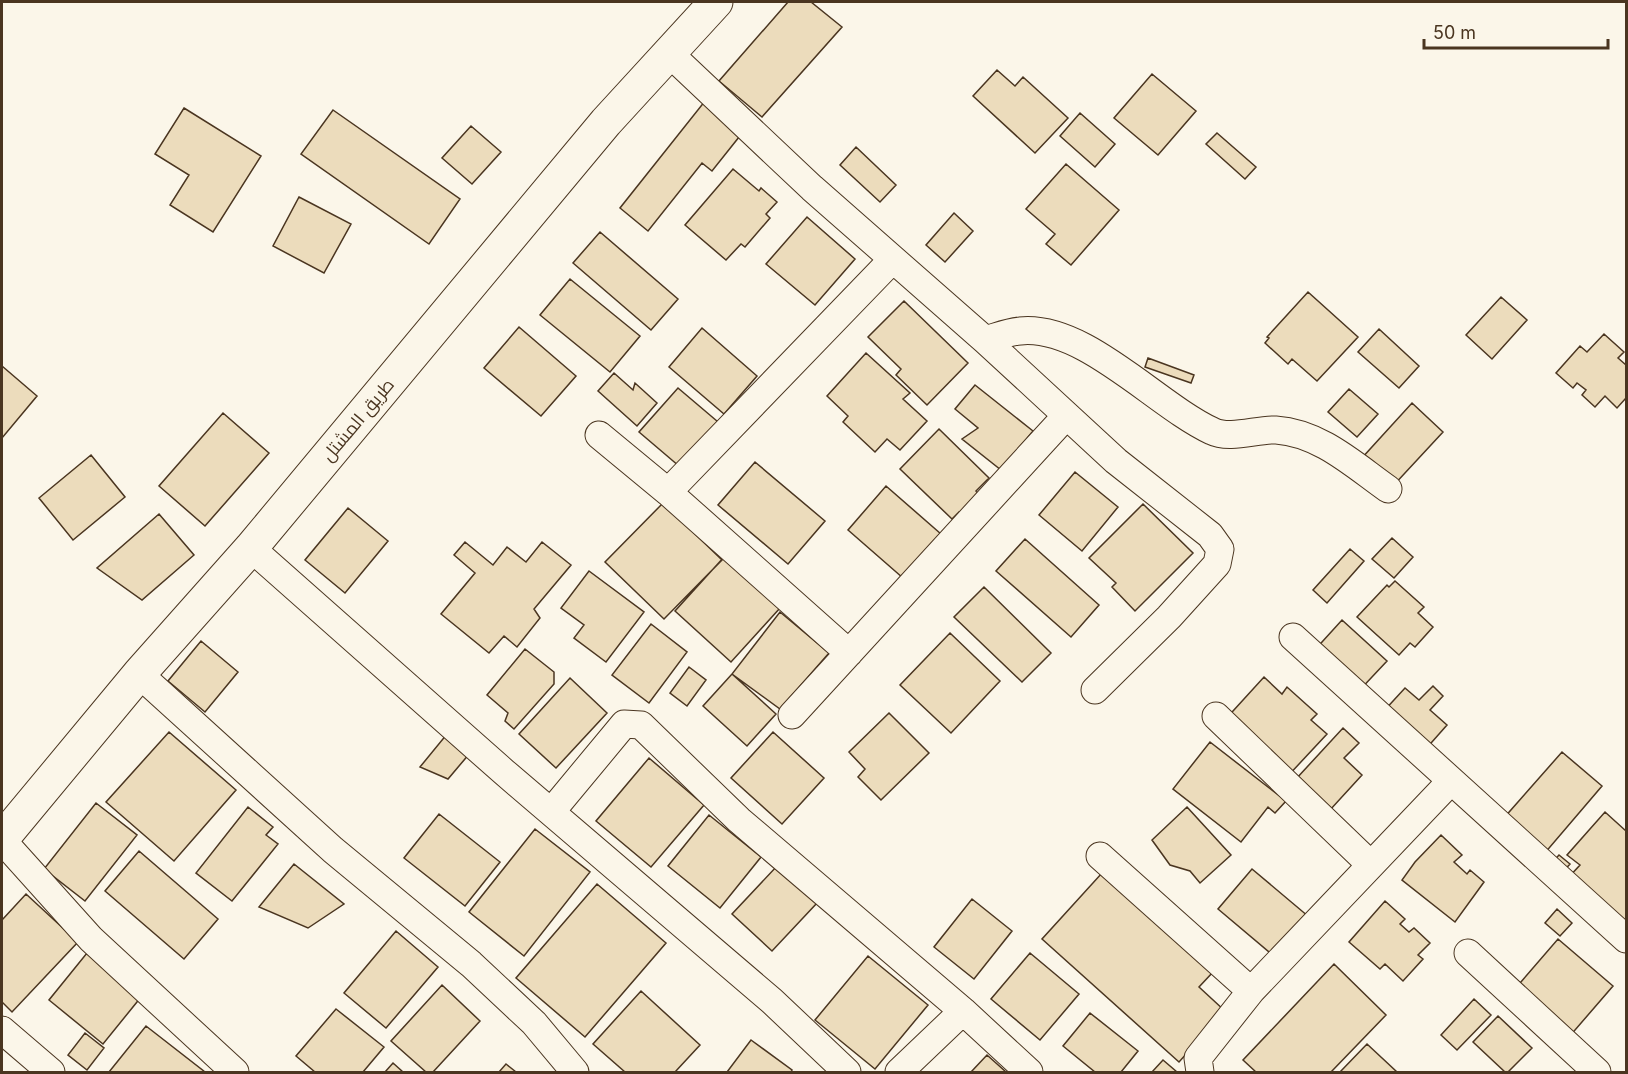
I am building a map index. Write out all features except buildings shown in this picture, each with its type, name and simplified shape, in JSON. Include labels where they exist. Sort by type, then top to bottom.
[{"type":"main road","name":"طريق المشتل","points":[[2,840],[139,674],[251,548],[606,122],[716,2]]},
{"type":"street","points":[[669,54],[892,260],[985,340],[1116,461],[1210,535],[1220,549],[1217,564],[1169,617],[1095,690]]},
{"type":"street","points":[[668,492],[892,260]]},
{"type":"street","points":[[985,340],[1021,330],[1050,334],[1083,345],[1214,433],[1276,430],[1300,435],[1325,444],[1388,489]]},
{"type":"street","points":[[792,715],[1066,416]]},
{"type":"street","points":[[599,435],[668,492],[849,653]]},
{"type":"street","points":[[251,548],[551,812],[772,1001],[847,1072]]},
{"type":"street","points":[[1293,637],[1626,939]]},
{"type":"street","points":[[139,674],[333,850],[471,964],[534,1023],[574,1072]]},
{"type":"street","points":[[1216,716],[1371,865]]},
{"type":"street","points":[[551,812],[624,724],[641,725],[739,820],[963,1011],[1029,1072]]},
{"type":"street","points":[[1200,1072],[1198,1058],[1251,991],[1451,781]]},
{"type":"street","points":[[2,840],[91,939],[235,1072]]},
{"type":"street","points":[[1100,856],[1251,991]]},
{"type":"street","points":[[1468,953],[1597,1072]]},
{"type":"street","points":[[899,1072],[963,1011]]},
{"type":"street","points":[[2,1030],[51,1072]]}]
